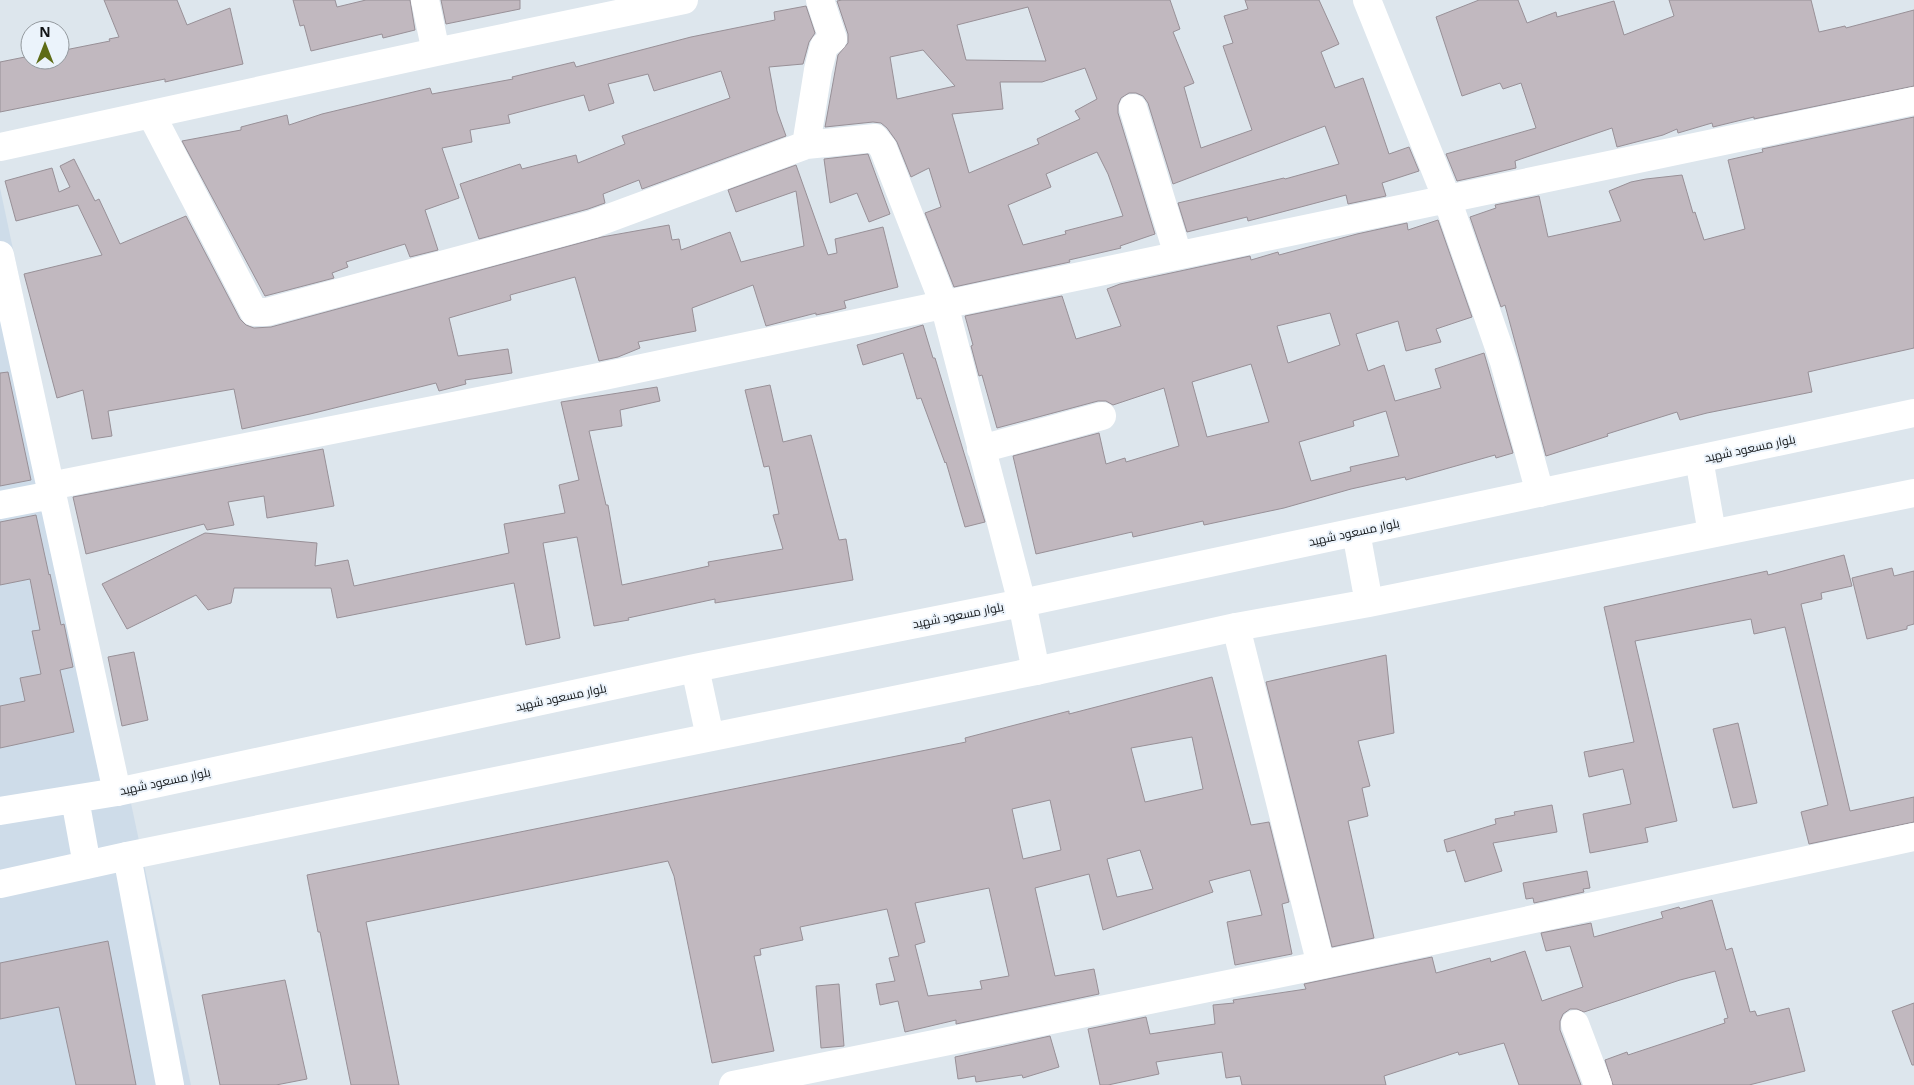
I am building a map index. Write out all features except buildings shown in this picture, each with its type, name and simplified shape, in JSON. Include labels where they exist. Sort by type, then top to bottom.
[{"type":"street","points":[[425,0],[436,52]]},
{"type":"street","points":[[0,147],[684,0]]},
{"type":"street","points":[[806,145],[818,70],[824,46],[833,39],[820,0]]},
{"type":"street","points":[[1367,0],[1447,199],[1504,362],[1540,493]]},
{"type":"street","points":[[0,505],[51,490],[1914,101]]},
{"type":"street","points":[[1133,108],[1178,255]]},
{"type":"street","points":[[151,114],[254,312],[267,312],[593,224],[806,145],[875,138],[883,148],[944,304],[1022,603],[1036,671]]},
{"type":"street","points":[[0,255],[116,792]]},
{"type":"street","name":"بلوار مسعود شهید","points":[[0,811],[116,792],[695,668],[1022,603],[1914,412]]},
{"type":"street","points":[[981,448],[1102,416]]},
{"type":"street","points":[[1699,459],[1712,533]]},
{"type":"street","points":[[0,884],[127,856],[1036,671],[1236,628],[1369,603],[1914,492]]},
{"type":"street","points":[[1356,532],[1369,603]]},
{"type":"street","points":[[1236,628],[1321,965]]},
{"type":"street","points":[[695,668],[710,737]]},
{"type":"street","points":[[76,799],[87,865]]},
{"type":"street","points":[[733,1085],[829,1075],[1321,965],[1914,837]]},
{"type":"street","points":[[127,856],[170,1085]]},
{"type":"street","points":[[1575,1024],[1598,1085]]},
{"type":"shaded area","points":[[0,188],[191,1085],[0,1085]]}]
